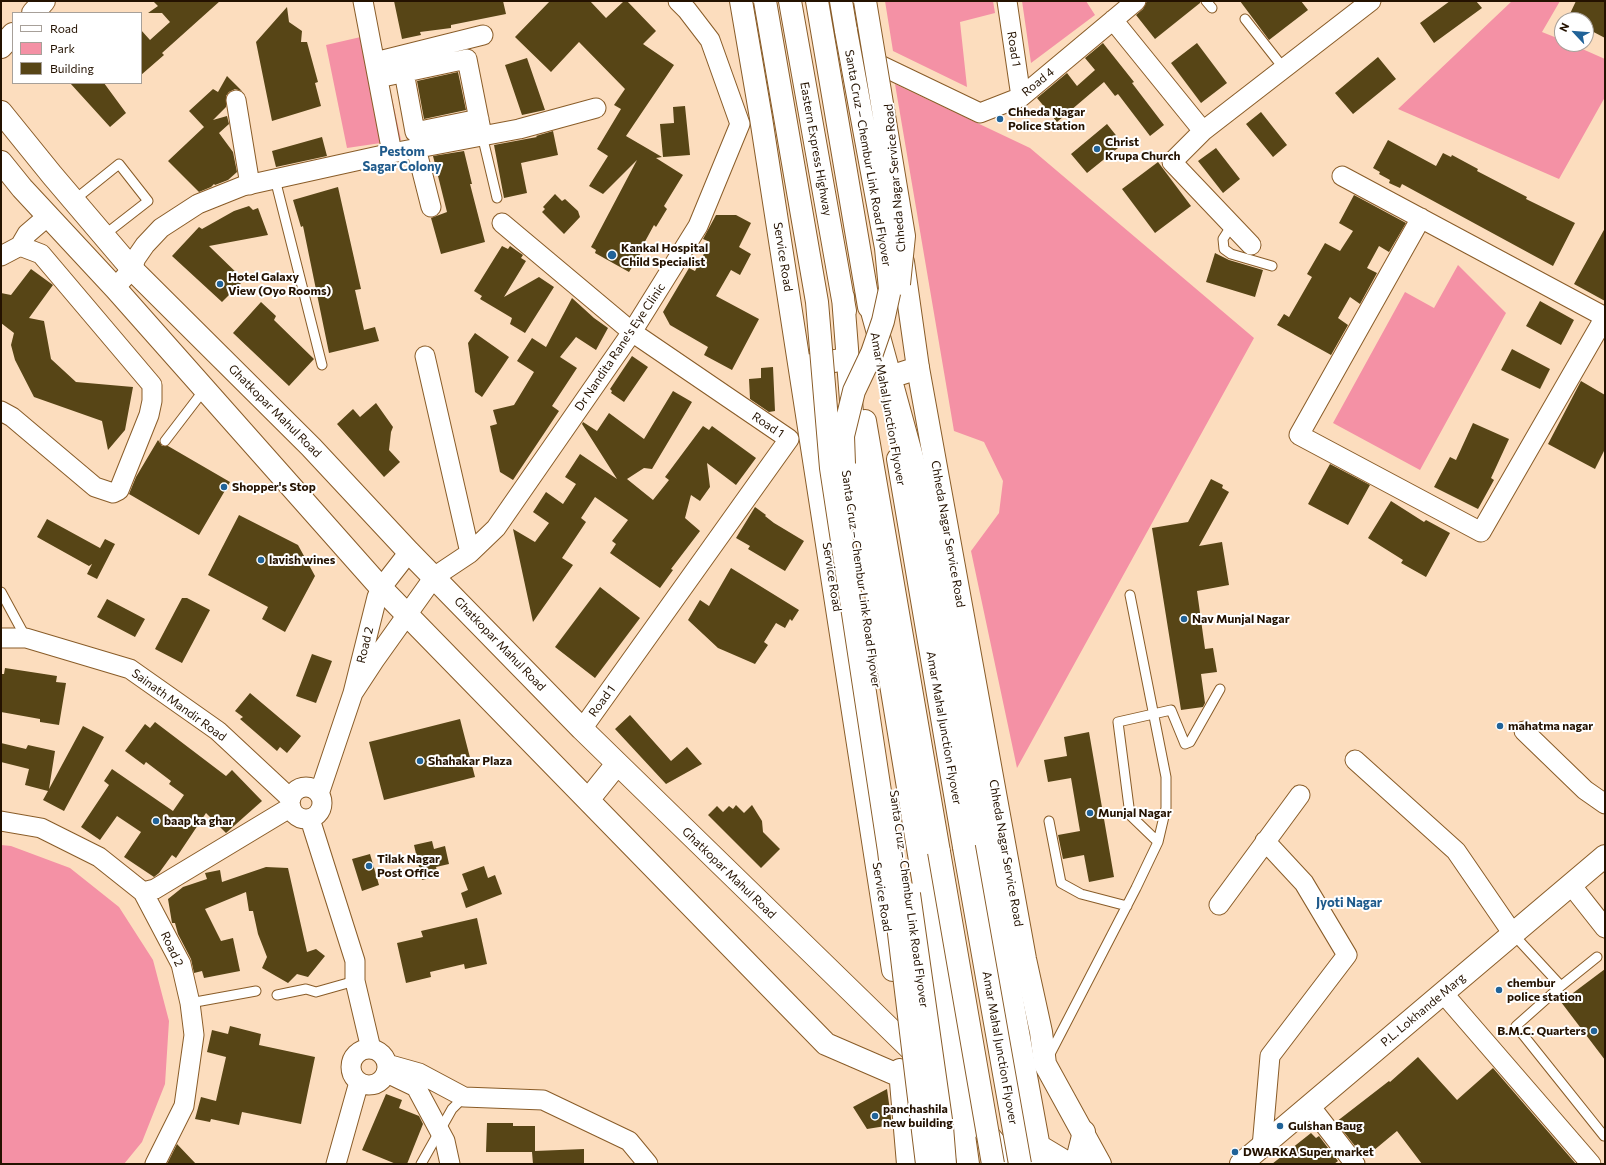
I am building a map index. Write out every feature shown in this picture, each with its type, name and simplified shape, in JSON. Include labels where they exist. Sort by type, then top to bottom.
[{"type":"main road","points":[[33,12],[44,1]]},
{"type":"main road","name":"Service Road","points":[[741,1],[761,118],[889,942],[900,1037],[900,1076],[908,1164]]},
{"type":"main road","name":"Santa Cruz – Chembur Link Road Flyover","points":[[765,1],[817,302],[831,468],[889,851],[927,1164]]},
{"type":"main road","name":"Eastern Express Highway","points":[[790,1],[843,297]]},
{"type":"main road","points":[[816,1],[867,293],[915,468],[1041,1155],[1068,1164]]},
{"type":"main road","name":"Santa Cruz – Chembur Link Road Flyover","points":[[841,1],[886,248],[890,289],[883,321],[872,353],[854,391],[843,436],[845,480],[902,848],[942,1127],[945,1164]]},
{"type":"main road","points":[[865,1],[904,236],[899,286],[883,321]]},
{"type":"main road","name":"Chheda Nagar Service Road","points":[[871,1],[886,87],[895,207],[918,368],[1025,959],[1041,1032],[1045,1064]]},
{"type":"main road","points":[[1,47],[12,35]]},
{"type":"main road","name":"Ghatkopar Mahul Road","points":[[1,112],[73,201],[132,269],[311,447],[408,552],[582,729],[954,1089],[1012,1164]]},
{"type":"main road","points":[[1,162],[381,588],[826,1044],[900,1076],[954,1089],[1030,1095]]},
{"type":"main road","name":"Amar Mahal Junction Flyover","points":[[867,293],[891,416],[964,847],[1020,1164]]},
{"type":"main road","points":[[843,297],[857,478],[951,1046],[954,1089],[964,1134],[968,1164]]},
{"type":"main road","name":"Amar Mahal Junction Flyover","points":[[843,297],[939,852],[991,1164]]},
{"type":"main road","points":[[800,367],[848,358]]},
{"type":"main road","points":[[890,377],[918,368]]},
{"type":"main road","points":[[588,800],[618,764]]},
{"type":"main road","name":"P.L. Lokhande Marg","points":[[1241,1164],[1605,856]]},
{"type":"main road","points":[[900,1037],[1023,1058],[1045,1064],[1084,1132],[1100,1164]]},
{"type":"main road","points":[[900,1076],[964,1134],[991,1164]]},
{"type":"main road","points":[[1076,1164],[1084,1132]]},
{"type":"street","points":[[364,1],[392,153]]},
{"type":"street","points":[[678,1],[710,40],[740,124],[761,118]]},
{"type":"street","name":"Road 1","points":[[1007,1],[1021,97]]},
{"type":"street","name":"Road 4","points":[[882,66],[980,112],[1021,97],[1136,1]]},
{"type":"street","points":[[1251,246],[1172,162],[1203,131],[1285,70],[1372,1]]},
{"type":"street","points":[[1113,20],[1203,131]]},
{"type":"street","points":[[377,70],[483,35]]},
{"type":"street","points":[[377,70],[404,72],[468,59],[481,127]]},
{"type":"street","points":[[404,72],[416,132],[481,127],[519,129],[596,108]]},
{"type":"street","points":[[236,100],[250,185]]},
{"type":"street","name":"Dr Nandita Rane's Eye Clinic","points":[[434,577],[470,553],[496,528],[632,332],[698,226],[740,124]]},
{"type":"street","points":[[115,288],[132,269],[136,258],[161,228],[198,204],[250,185],[416,148],[481,127]]},
{"type":"street","points":[[416,148],[431,207]]},
{"type":"street","points":[[1342,176],[1421,218],[1605,317],[1481,532],[1299,436],[1421,218]]},
{"type":"street","points":[[1,256],[20,246],[27,234],[48,216]]},
{"type":"street","name":"Road 1","points":[[502,223],[632,332],[789,439],[582,729]]},
{"type":"street","points":[[1,411],[12,417],[95,488],[113,493],[119,490],[149,415],[152,401],[152,385],[41,254],[20,246]]},
{"type":"street","points":[[425,356],[470,553]]},
{"type":"street","name":"Road 2","points":[[319,794],[353,693],[377,597],[381,588],[408,552]]},
{"type":"street","points":[[353,693],[434,577]]},
{"type":"street","name":"Sainath Mandir Road","points":[[1,638],[26,638],[130,669],[218,731],[291,803]]},
{"type":"street","points":[[1524,732],[1585,790],[1605,804]]},
{"type":"street","points":[[1355,760],[1456,851],[1513,934]]},
{"type":"street","points":[[301,788],[311,788],[319,794],[322,799],[319,813],[310,819],[296,816],[291,803],[293,794],[301,788]]},
{"type":"street","points":[[1219,905],[1300,795]]},
{"type":"street","points":[[143,892],[155,889],[291,803]]},
{"type":"street","points":[[310,819],[355,961],[355,981],[371,1049]]},
{"type":"street","name":"Road 2","points":[[1,821],[41,828],[99,857],[143,892],[181,964],[190,1003],[194,1035],[184,1106],[155,1164]]},
{"type":"street","points":[[1262,1146],[1270,1056],[1347,955],[1304,883],[1265,841]]},
{"type":"street","points":[[1571,885],[1605,928]]},
{"type":"street","points":[[1443,993],[1591,1164]]},
{"type":"street","points":[[386,1068],[381,1080],[376,1084],[364,1085],[351,1073],[352,1061],[359,1051],[371,1049],[381,1054],[386,1068],[416,1087],[445,1141],[450,1164]]},
{"type":"street","points":[[386,1068],[419,1073],[464,1097],[542,1100],[629,1141],[648,1164]]},
{"type":"street","points":[[336,1164],[359,1082]]},
{"type":"street","points":[[1310,1106],[1355,1164]]},
{"type":"lane","points":[[1245,19],[1285,70]]},
{"type":"lane","points":[[481,127],[497,198]]},
{"type":"lane","points":[[73,201],[119,164],[148,201],[103,236]]},
{"type":"lane","points":[[275,179],[322,365]]},
{"type":"lane","points":[[1232,225],[1223,239],[1224,250],[1231,254],[1272,266]]},
{"type":"lane","points":[[165,440],[204,390]]},
{"type":"lane","points":[[1,592],[26,638]]},
{"type":"lane","points":[[1045,1064],[1127,906],[1158,842],[1166,808],[1166,776],[1130,594]]},
{"type":"lane","points":[[1158,842],[1130,815],[1118,722],[1171,710],[1185,744],[1190,742],[1220,689]]},
{"type":"lane","points":[[1049,821],[1060,883],[1081,894],[1127,906]]},
{"type":"lane","points":[[1513,934],[1561,986]]},
{"type":"lane","points":[[1597,956],[1516,1026],[1604,1136]]},
{"type":"lane","points":[[277,995],[306,990],[316,992],[355,981]]},
{"type":"lane","points":[[190,1003],[256,992]]},
{"type":"lane","points":[[421,1164],[452,1109],[464,1097]]},
{"type":"green space","points":[[885,1],[993,1],[995,13],[960,22],[967,87],[893,51]]},
{"type":"green space","points":[[1022,1],[1086,1],[1095,15],[1031,63]]},
{"type":"green space","points":[[1512,1],[1560,1],[1542,32],[1554,37],[1554,52],[1589,52],[1605,59],[1605,97],[1559,179],[1398,109]]},
{"type":"green space","points":[[378,33],[401,140],[347,148],[326,45]]},
{"type":"green space","points":[[895,84],[1030,148],[1254,338],[1017,768],[971,551],[999,513],[1003,481],[984,442],[954,431]]},
{"type":"green space","points":[[1458,265],[1506,313],[1420,470],[1333,423],[1405,292],[1434,308]]},
{"type":"green space","points":[[1,845],[11,846],[70,868],[119,907],[153,960],[169,1021],[165,1084],[142,1142],[124,1164],[1,1164]]},
{"type":"building","points":[[153,1],[220,1],[162,53],[164,55],[142,74],[142,31],[150,40],[170,22],[162,13],[148,13],[158,6]]},
{"type":"building","points":[[394,1],[503,1],[506,14],[451,25],[451,28],[420,32],[421,35],[402,39]]},
{"type":"building","points":[[550,1],[590,1],[606,18],[624,1],[627,1],[656,31],[643,44],[674,65],[626,136],[662,157],[656,158],[683,175],[664,206],[667,209],[656,227],[654,225],[642,247],[644,248],[629,272],[595,253],[596,250],[591,247],[637,160],[603,194],[589,186],[608,156],[597,149],[621,109],[614,105],[625,89],[579,42],[551,72],[515,37]]},
{"type":"building","points":[[1147,1],[1200,1],[1200,3],[1155,39],[1136,15],[1143,9]]},
{"type":"building","points":[[1240,1],[1301,1],[1308,10],[1269,40]]},
{"type":"building","points":[[1450,1],[1476,1],[1482,8],[1434,43],[1420,23]]},
{"type":"building","points":[[1576,1],[1605,1],[1605,38],[1594,32],[1594,12],[1571,12]]},
{"type":"building","points":[[287,7],[289,22],[302,31],[301,42],[307,42],[318,82],[315,83],[321,106],[272,121],[256,42]]},
{"type":"building","points":[[1103,43],[1134,82],[1132,83],[1164,125],[1150,136],[1118,94],[1115,96],[1104,82],[1057,122],[1037,98],[1067,73],[1077,86],[1095,70],[1085,58]]},
{"type":"building","points":[[1197,43],[1227,83],[1201,103],[1171,63]]},
{"type":"building","points":[[1378,57],[1396,79],[1353,114],[1335,93]]},
{"type":"building","points":[[527,58],[545,110],[522,115],[505,65]]},
{"type":"building","points":[[458,72],[466,110],[424,119],[417,81]]},
{"type":"building","points":[[227,76],[242,91],[235,89],[229,92],[226,96],[226,107],[213,120],[227,116],[229,124],[219,133],[233,152],[237,172],[228,180],[215,185],[214,184],[211,187],[199,192],[168,161],[204,127],[189,111],[213,89],[218,92]]},
{"type":"building","points":[[71,84],[105,84],[126,113],[110,127]]},
{"type":"building","points":[[685,106],[690,155],[663,157],[660,124],[674,123],[673,107]]},
{"type":"building","points":[[1261,112],[1287,145],[1273,157],[1246,124]]},
{"type":"building","name":"Christ Krupa Church","points":[[1107,124],[1123,144],[1087,173],[1071,154]]},
{"type":"building","points":[[553,131],[558,155],[521,163],[527,193],[504,198],[494,145],[537,137],[536,136]]},
{"type":"building","points":[[322,137],[327,156],[276,167],[272,151]]},
{"type":"building","points":[[1388,140],[1436,166],[1443,153],[1451,157],[1452,155],[1478,169],[1477,171],[1527,197],[1526,199],[1575,223],[1553,266],[1402,184],[1400,188],[1389,183],[1390,180],[1379,174],[1380,172],[1373,168]]},
{"type":"building","points":[[1216,148],[1240,179],[1223,193],[1198,161]]},
{"type":"building","points":[[464,151],[472,184],[470,184],[485,242],[441,254],[431,218],[447,212],[433,156]]},
{"type":"building","points":[[1158,162],[1191,206],[1155,233],[1122,189]]},
{"type":"building","points":[[338,187],[361,289],[355,290],[364,330],[375,327],[379,341],[329,353],[303,226],[301,227],[293,200]]},
{"type":"building","points":[[555,194],[562,201],[565,199],[578,211],[580,217],[564,234],[542,212],[545,209],[543,207]]},
{"type":"building","points":[[1354,195],[1406,223],[1389,252],[1379,246],[1367,268],[1377,273],[1360,304],[1350,297],[1338,318],[1348,325],[1331,355],[1277,325],[1284,314],[1289,317],[1312,277],[1307,274],[1325,243],[1340,251],[1353,231],[1339,223]]},
{"type":"building","points":[[249,206],[253,210],[258,208],[268,235],[209,246],[244,280],[222,302],[172,256],[199,227],[202,229],[234,211]]},
{"type":"building","points":[[716,215],[736,215],[751,223],[739,247],[751,254],[740,275],[731,270],[716,296],[759,319],[732,370],[704,355],[708,347],[670,325],[663,312],[689,268],[695,271],[710,242],[703,239]]},
{"type":"building","points":[[1605,228],[1605,301],[1574,284]]},
{"type":"building","points":[[502,246],[508,249],[510,246],[523,255],[521,258],[526,261],[504,297],[539,277],[554,287],[525,333],[510,324],[512,318],[480,299],[482,296],[474,291]]},
{"type":"building","points":[[1215,253],[1229,260],[1263,270],[1255,297],[1206,282]]},
{"type":"building","points":[[31,269],[53,285],[29,318],[44,321],[51,359],[76,382],[133,387],[125,430],[108,450],[102,421],[34,397],[15,360],[11,345],[14,333],[1,323],[1,293],[11,295]]},
{"type":"building","points":[[572,298],[594,318],[608,328],[596,350],[576,337],[560,357],[577,368],[552,406],[559,411],[513,480],[500,472],[490,426],[497,424],[493,410],[514,405],[534,372],[517,361],[532,338],[546,347]]},
{"type":"building","points":[[1540,301],[1574,320],[1561,345],[1526,326]]},
{"type":"building","points":[[261,302],[276,316],[274,320],[314,359],[289,386],[233,333]]},
{"type":"building","points":[[475,333],[509,357],[482,397],[475,392],[468,343]]},
{"type":"building","points":[[1512,349],[1550,369],[1540,389],[1501,370]]},
{"type":"building","points":[[632,356],[648,367],[624,402],[611,393],[612,391],[610,389]]},
{"type":"building","points":[[773,367],[775,411],[769,412],[750,399],[749,379],[761,378],[761,368]]},
{"type":"building","points":[[1581,381],[1605,395],[1605,449],[1595,469],[1548,444]]},
{"type":"building","points":[[673,391],[692,402],[652,469],[644,468],[627,479],[653,500],[669,480],[665,477],[703,426],[709,430],[712,426],[756,458],[736,485],[707,463],[710,487],[700,501],[691,495],[685,518],[700,531],[671,569],[673,570],[660,588],[610,553],[616,544],[612,541],[628,520],[595,497],[581,518],[586,522],[562,558],[573,565],[533,622],[513,529],[535,542],[549,523],[533,512],[546,492],[563,504],[576,484],[565,477],[580,454],[617,479],[582,424],[583,422],[597,431],[609,413],[644,439]]},
{"type":"building","points":[[376,403],[393,427],[389,450],[400,462],[384,477],[337,424],[353,409],[360,417]]},
{"type":"building","points":[[1473,423],[1509,439],[1491,478],[1494,480],[1478,509],[1434,487],[1450,457],[1456,460]]},
{"type":"building","points":[[158,440],[162,446],[168,446],[230,482],[199,535],[129,494],[136,477]]},
{"type":"building","points":[[1330,464],[1370,485],[1348,525],[1308,504]]},
{"type":"building","name":"Nav Munjal Nagar","points":[[1211,479],[1223,485],[1222,488],[1229,492],[1199,546],[1222,542],[1229,585],[1197,591],[1205,649],[1213,648],[1217,672],[1201,674],[1205,703],[1203,707],[1181,710],[1152,528],[1188,522]]},
{"type":"building","points":[[1391,501],[1424,522],[1426,520],[1450,533],[1426,577],[1401,563],[1403,560],[1368,538]]},
{"type":"building","points":[[755,507],[774,523],[804,541],[785,571],[748,549],[750,546],[736,538]]},
{"type":"building","name":"lavish wines","points":[[239,515],[298,545],[315,576],[285,632],[262,619],[268,607],[208,575]]},
{"type":"building","points":[[47,519],[100,548],[105,539],[115,544],[97,579],[87,574],[92,564],[89,566],[37,537]]},
{"type":"building","points":[[731,568],[799,610],[792,621],[790,619],[785,628],[776,623],[764,642],[768,645],[755,664],[718,648],[688,620],[700,600],[709,606]]},
{"type":"building","points":[[600,587],[640,618],[595,678],[555,647]]},
{"type":"building","points":[[182,598],[187,598],[210,610],[182,663],[155,649]]},
{"type":"building","points":[[107,599],[145,619],[135,637],[97,617]]},
{"type":"building","points":[[312,654],[332,661],[316,703],[296,696]]},
{"type":"building","points":[[5,668],[57,676],[56,682],[66,683],[59,725],[40,722],[40,719],[1,712],[1,674],[4,674]]},
{"type":"building","points":[[250,693],[301,736],[287,753],[280,747],[277,751],[240,719],[243,717],[235,711]]},
{"type":"building","points":[[630,715],[671,761],[687,747],[702,764],[666,784],[615,729]]},
{"type":"building","points":[[460,719],[475,777],[384,800],[369,742]]},
{"type":"building","points":[[155,722],[226,776],[232,770],[262,801],[226,833],[206,813],[176,858],[172,855],[159,873],[154,877],[124,857],[141,832],[117,816],[100,840],[81,827],[109,785],[104,781],[112,769],[173,811],[184,795],[169,784],[171,781],[146,762],[144,765],[125,751],[145,724],[150,728]]},
{"type":"building","points":[[83,726],[104,737],[64,811],[43,800],[48,791],[25,785],[29,769],[1,762],[1,743],[26,749],[28,745],[55,751],[49,789]]},
{"type":"building","name":"Munjal Nagar","points":[[1089,732],[1114,877],[1089,882],[1084,855],[1063,859],[1058,835],[1080,831],[1071,778],[1048,782],[1044,760],[1067,756],[1064,737]]},
{"type":"building","points":[[736,805],[744,813],[752,805],[762,821],[763,832],[780,849],[761,868],[708,815],[717,806],[723,812],[729,806],[733,809]]},
{"type":"building","points":[[432,841],[434,849],[445,846],[449,864],[436,867],[438,876],[422,880],[414,845]]},
{"type":"building","points":[[370,854],[379,885],[362,891],[352,859]]},
{"type":"building","points":[[484,866],[488,878],[495,875],[502,894],[466,908],[461,893],[468,890],[462,874]]},
{"type":"building","points":[[266,867],[288,868],[307,952],[316,949],[325,956],[308,977],[297,974],[288,983],[262,968],[267,957],[258,934],[253,911],[249,911],[246,892],[205,909],[221,941],[233,938],[240,971],[204,978],[202,971],[194,973],[191,959],[178,934],[175,923],[172,923],[168,899],[183,887],[207,879],[205,873],[220,870],[222,882]]},
{"type":"building","points":[[477,918],[487,964],[465,969],[464,964],[430,972],[431,977],[406,983],[397,943],[423,937],[421,931]]},
{"type":"building","name":"B.M.C. Quarters","points":[[1605,969],[1605,1060],[1561,1002]]},
{"type":"building","points":[[230,1026],[261,1034],[259,1045],[315,1057],[301,1124],[242,1112],[239,1125],[211,1119],[210,1122],[195,1119],[201,1097],[216,1101],[226,1057],[207,1052],[212,1030],[228,1034]]},
{"type":"building","points":[[1418,1057],[1457,1100],[1493,1068],[1576,1164],[1422,1164],[1397,1131],[1367,1156],[1358,1144],[1355,1146],[1336,1122],[1389,1081],[1390,1082]]},
{"type":"building","name":"panchashila new building","points":[[887,1089],[892,1125],[867,1129],[853,1107]]},
{"type":"building","points":[[386,1094],[402,1100],[399,1108],[419,1116],[423,1124],[407,1164],[396,1164],[362,1150]]},
{"type":"building","points":[[487,1123],[513,1123],[513,1126],[535,1126],[535,1151],[584,1149],[584,1164],[533,1164],[532,1152],[486,1152]]},
{"type":"building","points":[[1311,1133],[1316,1138],[1319,1136],[1338,1161],[1334,1164],[1272,1164]]},
{"type":"building","points":[[177,1144],[196,1164],[167,1164]]},
{"type":"place","name":"Chheda Nagar Police Station","points":[[1000,119]]},
{"type":"place","name":"Christ Krupa Church","points":[[1097,149]]},
{"type":"place","name":"Kankal Hospital Child Specialist","points":[[612,255]]},
{"type":"place","name":"Hotel Galaxy View (Oyo Rooms)","points":[[220,284]]},
{"type":"place","name":"Shopper's Stop","points":[[224,487]]},
{"type":"place","name":"lavish wines","points":[[261,560]]},
{"type":"place","name":"Nav Munjal Nagar","points":[[1184,619]]},
{"type":"place","name":"mahatma nagar","points":[[1500,726]]},
{"type":"place","name":"Shahakar Plaza","points":[[420,761]]},
{"type":"place","name":"Munjal Nagar","points":[[1090,813]]},
{"type":"place","name":"baap ka ghar","points":[[156,821]]},
{"type":"place","name":"Tilak Nagar Post Office","points":[[369,866]]},
{"type":"place","name":"chembur police station","points":[[1499,990]]},
{"type":"place","name":"B.M.C. Quarters","points":[[1594,1031]]},
{"type":"place","name":"panchashila new building","points":[[875,1116]]},
{"type":"place","name":"Gulshan Baug","points":[[1280,1126]]},
{"type":"place","name":"DWARKA Super market","points":[[1235,1152]]},
{"type":"district","name":"Pestom Sagar Colony","points":[[402,160]]},
{"type":"district","name":"Jyoti Nagar","points":[[1349,903]]}]
